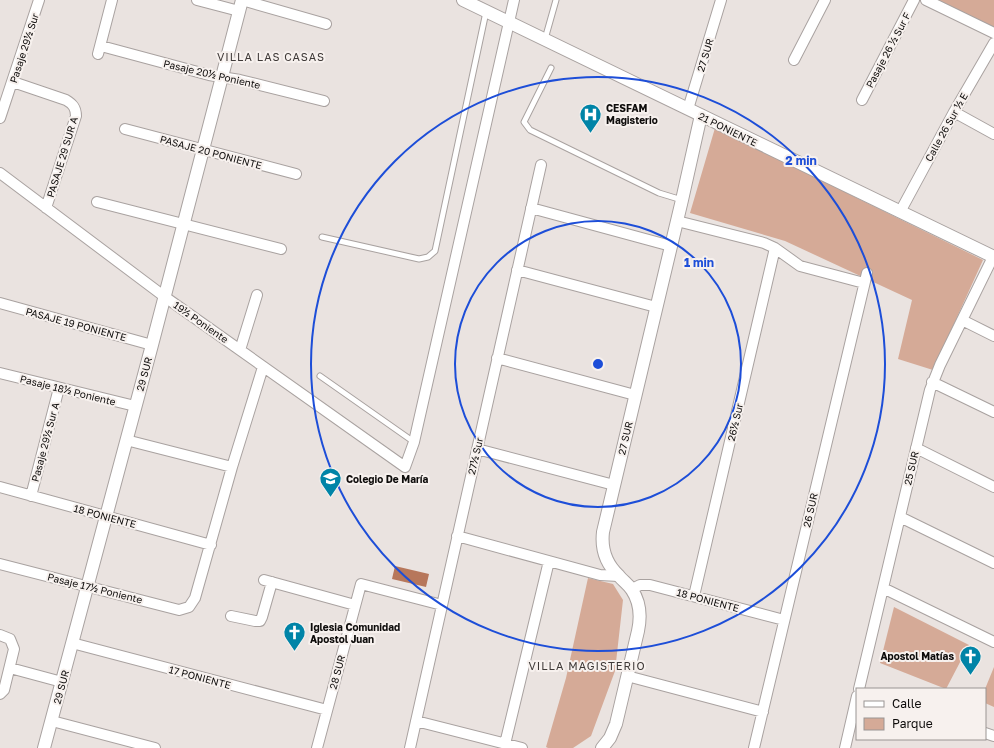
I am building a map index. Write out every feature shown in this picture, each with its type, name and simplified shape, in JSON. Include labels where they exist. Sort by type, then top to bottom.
[{"type":"street","name":"Pasaje 29½ Sur","points":[[0,118],[39,0]]},
{"type":"street","name":"Pasaje 20½ Poniente","points":[[112,0],[100,50],[209,75],[240,80],[324,101]]},
{"type":"street","points":[[196,0],[240,5],[326,24]]},
{"type":"street","name":"21 PONIENTE","points":[[463,0],[994,257]]},
{"type":"street","points":[[414,442],[514,0]]},
{"type":"street","name":"27 SUR","points":[[688,109],[721,0]]},
{"type":"street","points":[[794,60],[826,0]]},
{"type":"street","name":"Pasaje 26 ½ Sur F","points":[[862,100],[914,0]]},
{"type":"street","points":[[926,0],[994,33]]},
{"type":"street","name":"29 SUR","points":[[44,748],[165,297],[240,5]]},
{"type":"street","name":"Calle 26 Sur ½ E","points":[[900,212],[954,112],[994,43]]},
{"type":"street","name":"PASAJE 29 SUR A","points":[[13,82],[66,100],[74,107],[76,116],[46,208]]},
{"type":"street","points":[[954,112],[994,134]]},
{"type":"street","name":"27 SUR","points":[[602,748],[614,731],[639,624],[640,610],[632,589],[619,576],[607,560],[602,545],[603,532],[701,115]]},
{"type":"street","name":"PASAJE 20 PONIENTE","points":[[125,130],[296,174]]},
{"type":"street","name":"27½ Sur","points":[[410,748],[541,165]]},
{"type":"street","name":"19½ Poniente","points":[[0,173],[165,297],[405,467],[414,442]]},
{"type":"street","points":[[97,202],[281,249]]},
{"type":"street","points":[[531,208],[671,246]]},
{"type":"street","points":[[677,221],[764,243],[775,248],[800,266],[864,283]]},
{"type":"street","name":"26½ Sur","points":[[694,596],[775,248]]},
{"type":"street","name":"25 SUR","points":[[860,688],[932,382],[994,257]]},
{"type":"street","points":[[517,270],[656,306]]},
{"type":"street","name":"26 SUR","points":[[754,748],[867,273]]},
{"type":"street","points":[[240,350],[257,295]]},
{"type":"street","name":"PASAJE 19 PONIENTE","points":[[0,303],[152,345]]},
{"type":"street","points":[[962,320],[994,336]]},
{"type":"street","points":[[497,358],[635,396]]},
{"type":"street","points":[[210,545],[263,367]]},
{"type":"street","name":"Pasaje 18½ Poniente","points":[[0,373],[136,406]]},
{"type":"street","points":[[932,382],[994,412]]},
{"type":"street","name":"Pasaje 29½ Sur A","points":[[31,496],[59,388]]},
{"type":"street","points":[[126,440],[232,467]]},
{"type":"street","points":[[916,448],[994,486]]},
{"type":"street","points":[[477,449],[614,485]]},
{"type":"street","name":"18 PONIENTE","points":[[0,487],[210,545]]},
{"type":"street","points":[[900,517],[994,563]]},
{"type":"street","points":[[457,536],[600,575],[619,576]]},
{"type":"street","name":"Pasaje 17½ Poniente","points":[[0,564],[178,610],[189,607],[195,598],[210,545]]},
{"type":"street","points":[[505,744],[549,561]]},
{"type":"street","points":[[232,616],[260,621],[268,581],[355,605]]},
{"type":"street","name":"28 SUR","points":[[317,748],[360,584],[442,605]]},
{"type":"street","name":"18 PONIENTE","points":[[632,589],[640,585],[650,585],[784,620]]},
{"type":"street","points":[[883,588],[994,642]]},
{"type":"street","points":[[0,635],[10,639],[14,646],[4,690],[0,694]]},
{"type":"street","name":"17 PONIENTE","points":[[72,643],[327,710]]},
{"type":"street","points":[[10,668],[62,682]]},
{"type":"street","points":[[627,676],[763,712]]},
{"type":"street","name":"25 SUR","points":[[845,748],[856,703]]},
{"type":"street","points":[[52,720],[155,748]]},
{"type":"street","points":[[416,721],[522,748]]},
{"type":"lane","points":[[545,40],[556,0]]},
{"type":"lane","points":[[322,237],[419,259],[428,257],[435,251],[486,12]]},
{"type":"lane","points":[[551,68],[524,122],[530,130],[659,193],[682,200]]},
{"type":"lane","points":[[320,376],[414,442]]},
{"type":"green space","points":[[936,0],[994,0],[994,31]]},
{"type":"green space","points":[[715,128],[983,260],[933,370],[898,359],[912,300],[785,241],[690,213]]},
{"type":"green space","points":[[588,578],[613,584],[623,600],[615,671],[591,736],[573,748],[548,748],[546,747],[566,678]]},
{"type":"green space","points":[[894,607],[969,645],[947,688],[880,663]]},
{"type":"green space","points":[[994,667],[994,707],[986,703],[985,688]]},
{"type":"shaded area","points":[[395,566],[429,574],[426,587],[392,579]]},
{"type":"place","name":"CESFAM Magisterio","points":[[591,134]]},
{"type":"place","name":"Colegio De María","points":[[330,498]]},
{"type":"place","name":"Iglesia Comunidad Apostol Juan","points":[[295,652]]},
{"type":"place","name":"Apostol Matías","points":[[970,676]]},
{"type":"district","name":"VILLA LAS CASAS","points":[[271,56]]},
{"type":"district","name":"VILLA MAGISTERIO","points":[[587,665]]}]
